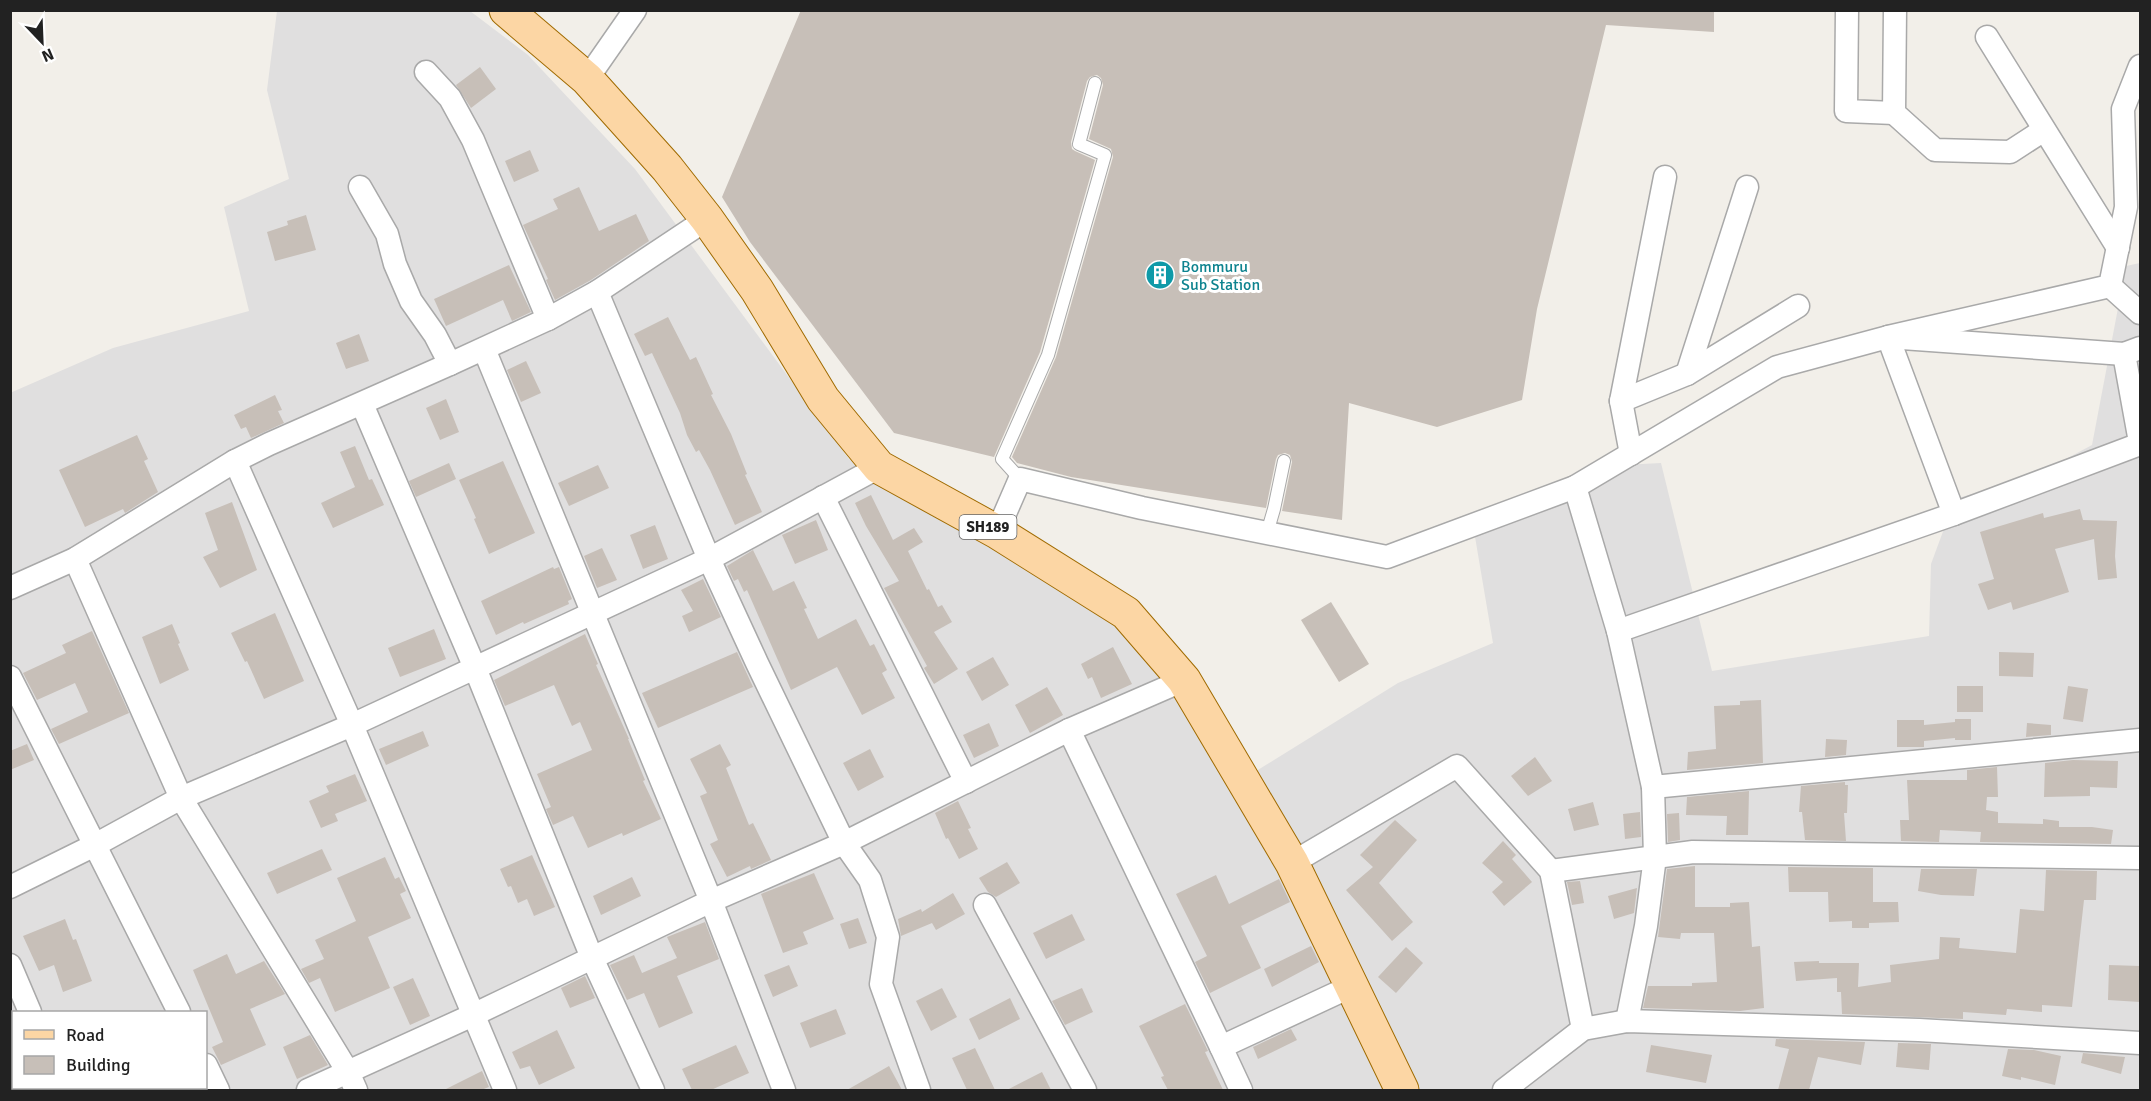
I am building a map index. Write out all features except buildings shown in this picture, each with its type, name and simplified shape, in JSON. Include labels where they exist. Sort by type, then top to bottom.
[{"type":"main road","name":"SH189","points":[[521,15],[587,79],[667,168],[707,219],[757,290],[823,399],[879,466],[997,532],[1126,613],[1184,680],[1292,863],[1402,1090]]},
{"type":"street","points":[[587,79],[635,10]]},
{"type":"street","points":[[1847,10],[1846,111],[1894,113],[1935,150],[2010,152],[2044,130]]},
{"type":"street","points":[[1894,113],[1895,10]]},
{"type":"street","points":[[1987,37],[2118,248]]},
{"type":"street","points":[[2110,286],[2126,207],[2123,110],[2140,66]]},
{"type":"street","points":[[426,72],[450,98],[473,140],[548,318]]},
{"type":"street","points":[[1631,454],[1621,401],[1665,177]]},
{"type":"street","points":[[360,187],[387,234],[395,264],[411,301],[435,335],[450,364]]},
{"type":"street","points":[[1687,374],[1747,187]]},
{"type":"street","points":[[10,588],[75,559],[235,461],[548,318],[597,292],[707,219]]},
{"type":"street","points":[[2110,286],[2140,313]]},
{"type":"street","points":[[997,532],[1020,479],[1142,508],[1387,557],[1575,487],[1777,368],[1888,337],[2110,286]]},
{"type":"street","points":[[597,292],[709,559],[757,663],[844,843],[870,880],[888,937],[881,984],[919,1090]]},
{"type":"street","points":[[1621,401],[1687,374],[1798,306]]},
{"type":"street","points":[[1618,631],[1954,514],[2140,443],[2132,351],[1888,337]]},
{"type":"street","points":[[1888,337],[1954,514]]},
{"type":"street","points":[[484,349],[711,901],[784,1090]]},
{"type":"street","points":[[362,404],[475,668],[592,958],[653,1090]]},
{"type":"street","points":[[235,461],[352,725],[506,1090]]},
{"type":"street","points":[[10,887],[95,845],[181,798],[352,725],[709,559],[879,466]]},
{"type":"street","points":[[1575,487],[1618,631],[1653,787],[1655,857],[1646,926],[1627,1021]]},
{"type":"street","points":[[823,497],[966,782]]},
{"type":"street","points":[[75,559],[181,798],[352,1081]]},
{"type":"street","points":[[10,677],[178,1011]]},
{"type":"street","points":[[308,1090],[352,1081],[473,1015],[711,901],[844,843],[1069,730],[1184,680]]},
{"type":"street","points":[[1069,730],[1241,1090]]},
{"type":"street","points":[[1653,787],[2140,740]]},
{"type":"street","points":[[1292,863],[1456,766],[1551,871],[1582,1029]]},
{"type":"street","points":[[1551,871],[1693,852],[2140,858]]},
{"type":"street","points":[[986,905],[1085,1090]]},
{"type":"street","points":[[10,965],[30,1011]]},
{"type":"street","points":[[1221,1047],[1352,986]]},
{"type":"street","points":[[1504,1090],[1582,1029],[1627,1021],[1919,1030],[2140,1043]]},
{"type":"street","points":[[207,1067],[218,1090]]},
{"type":"lane","points":[[1020,479],[1002,459],[1048,355],[1105,155],[1079,144],[1095,83]]},
{"type":"lane","points":[[1267,533],[1284,461]]},
{"type":"shaded area","points":[[277,11],[470,11],[528,55],[635,169],[849,459],[1121,629],[1173,677],[1232,786],[1398,683],[1493,643],[1473,525],[1515,497],[1604,466],[1661,463],[1712,671],[1929,636],[1931,564],[1955,499],[2034,476],[2092,445],[2126,266],[2140,263],[2140,1090],[11,1090],[10,393],[113,348],[249,311],[224,207],[289,179],[267,90]]},
{"type":"place","name":"Bommuru Sub Station","points":[[1160,275]]}]
